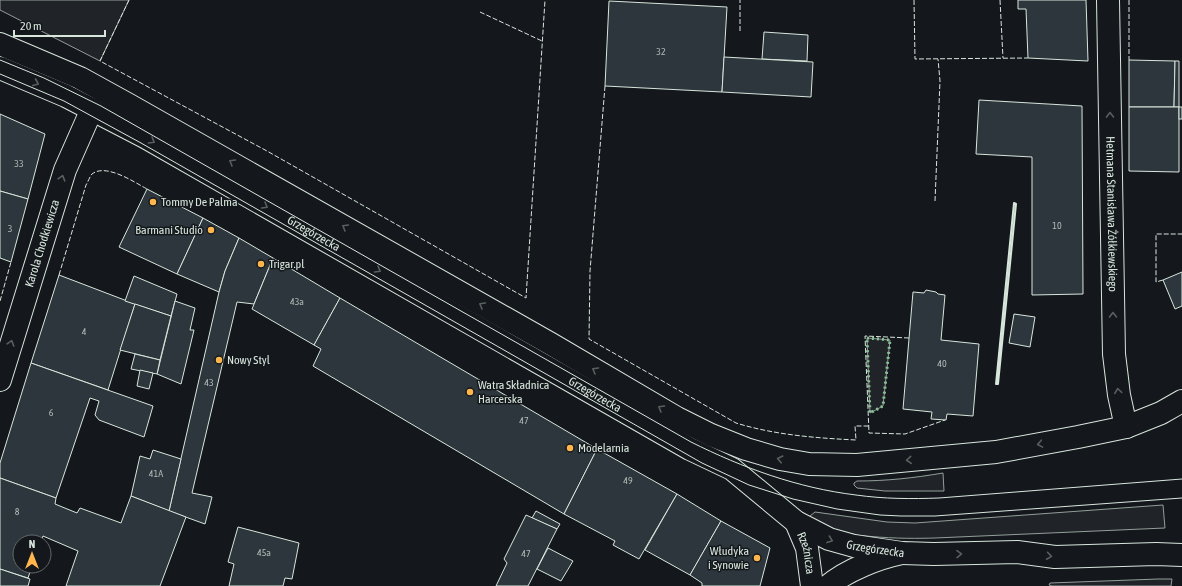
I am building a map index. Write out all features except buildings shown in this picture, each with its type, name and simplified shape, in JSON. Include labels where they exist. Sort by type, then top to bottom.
[{"type":"street","name":"Hetmana Stanisława Żółkiewskiego","points":[[1108,0],[1114,354],[1118,395],[1126,427]]},
{"type":"street","name":"Grzegórzecka","points":[[0,44],[80,78],[129,104],[677,418],[711,435],[746,449],[780,459],[809,464],[858,465],[996,452],[1126,427],[1161,413],[1182,401]]},
{"type":"street","name":"Grzegórzecka","points":[[0,68],[66,96],[145,137],[683,445],[732,469],[796,522],[835,541],[854,546],[902,553],[934,554],[1017,552],[1055,557],[1156,554],[1182,555]]},
{"type":"street","name":"Karola Chodkiewicza","points":[[0,380],[64,170],[92,109]]},
{"type":"street","name":"Rzeźnicza","points":[[796,522],[807,548],[812,586]]},
{"type":"street","name":"Rzeźnicza","points":[[828,586],[854,570],[876,560],[902,553]]},
{"type":"shaded area","points":[[0,0],[129,0],[100,61],[0,10]]},
{"type":"shaded area","points":[[867,338],[890,340],[883,406],[870,413]]},
{"type":"shaded area","points":[[943,473],[944,491],[885,491],[857,488],[854,485],[857,481],[900,479]]},
{"type":"shaded area","points":[[1163,505],[1165,528],[935,538],[889,538],[852,534],[835,531],[821,526],[810,519],[810,516],[815,512],[887,522],[915,523]]},
{"type":"shaded area","points":[[1172,579],[1171,586],[1049,585],[1050,583]]},
{"type":"tram line","points":[[0,60],[44,78],[101,106],[691,442],[771,476],[834,492],[908,499],[939,498],[1182,479]]},
{"type":"tram line","points":[[0,74],[64,101],[141,143],[702,463],[749,485],[793,499],[837,509],[880,515],[901,516],[935,516],[1182,498]]},
{"type":"hedge","points":[[867,338],[890,340],[883,406],[870,413],[867,338]]},
{"type":"fence","points":[[129,0],[100,61],[267,151],[526,298],[545,0]]},
{"type":"fence","points":[[740,0],[740,31]]},
{"type":"fence","points":[[914,0],[915,59],[1028,58]]},
{"type":"fence","points":[[1000,0],[1003,58]]},
{"type":"fence","points":[[1129,0],[1129,60]]},
{"type":"fence","points":[[480,12],[542,41]]},
{"type":"fence","points":[[935,201],[940,81],[938,59]]},
{"type":"fence","points":[[605,86],[590,271],[589,339],[736,423],[781,433],[856,440],[855,426],[869,426]]},
{"type":"fence","points":[[59,275],[86,185],[92,174],[98,171],[112,172],[128,178],[147,189]]},
{"type":"fence","points":[[1163,280],[1156,282],[1156,234],[1182,234]]},
{"type":"fence","points":[[0,301],[11,262]]},
{"type":"fence","points":[[909,338],[865,336],[869,433],[905,434],[945,420]]},
{"type":"wall","points":[[1014,203],[1016,204],[998,384],[996,384],[1014,203]]},
{"type":"place","name":"Tommy De Palma","points":[[153,202]]},
{"type":"place","name":"Barmani Studio","points":[[211,230]]},
{"type":"place","name":"Trigar.pl","points":[[261,264]]},
{"type":"place","name":"Nowy Styl","points":[[219,360]]},
{"type":"place","name":"Watra Składnica Harcerska","points":[[470,392]]},
{"type":"place","name":"Modelarnia","points":[[570,448]]},
{"type":"place","name":"Włudyka i Synowie","points":[[757,558]]}]
